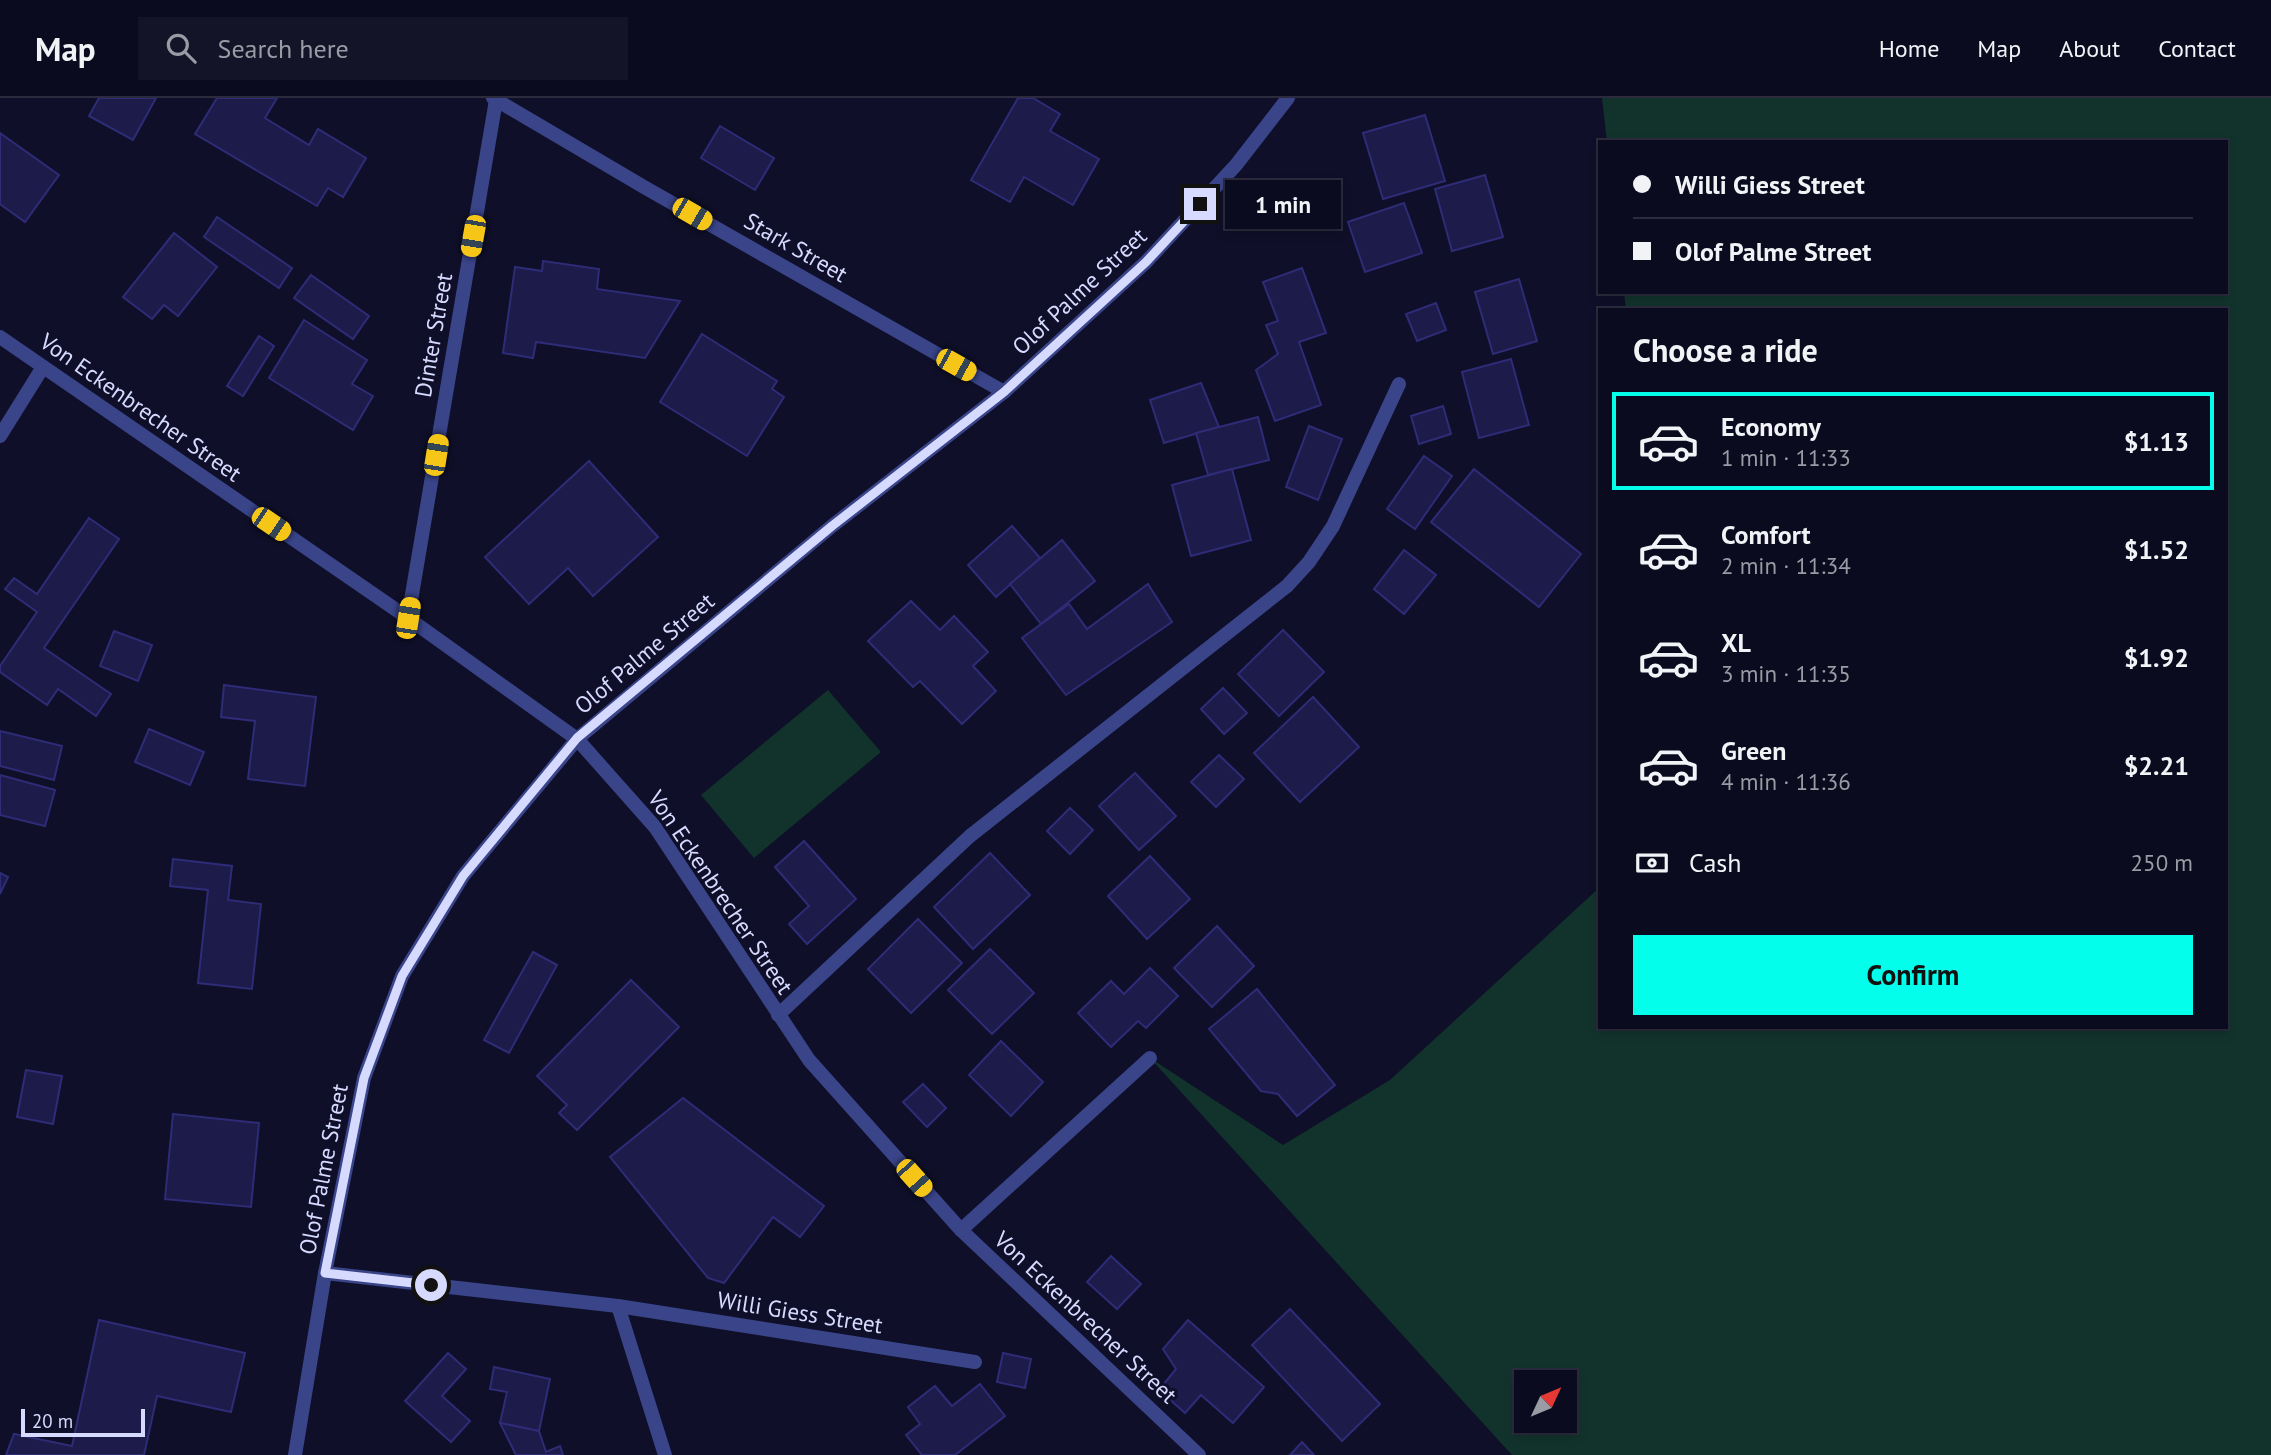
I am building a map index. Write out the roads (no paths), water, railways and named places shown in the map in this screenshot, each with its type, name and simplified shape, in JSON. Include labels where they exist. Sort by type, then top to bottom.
[{"type":"street","name":"Olof Palme Street","points":[[295,1455],[325,1273],[364,1078],[402,976],[463,876],[577,738],[832,526],[1004,392],[1146,262],[1236,165],[1288,98]]},
{"type":"street","name":"Stark Street","points":[[495,99],[1004,392]]},
{"type":"street","name":"Dinter Street","points":[[408,618],[495,99]]},
{"type":"street","name":"Von Eckenbrecher Street","points":[[0,337],[577,738],[655,827],[809,1060],[961,1230],[1199,1455]]},
{"type":"street","points":[[0,436],[43,367]]},
{"type":"street","points":[[778,1015],[970,836],[1287,586],[1309,562],[1334,526],[1399,384]]},
{"type":"street","points":[[961,1230],[1150,1058]]},
{"type":"street","name":"Willi Giess Street","points":[[325,1273],[618,1306],[975,1362]]},
{"type":"street","points":[[618,1306],[666,1455]]}]
